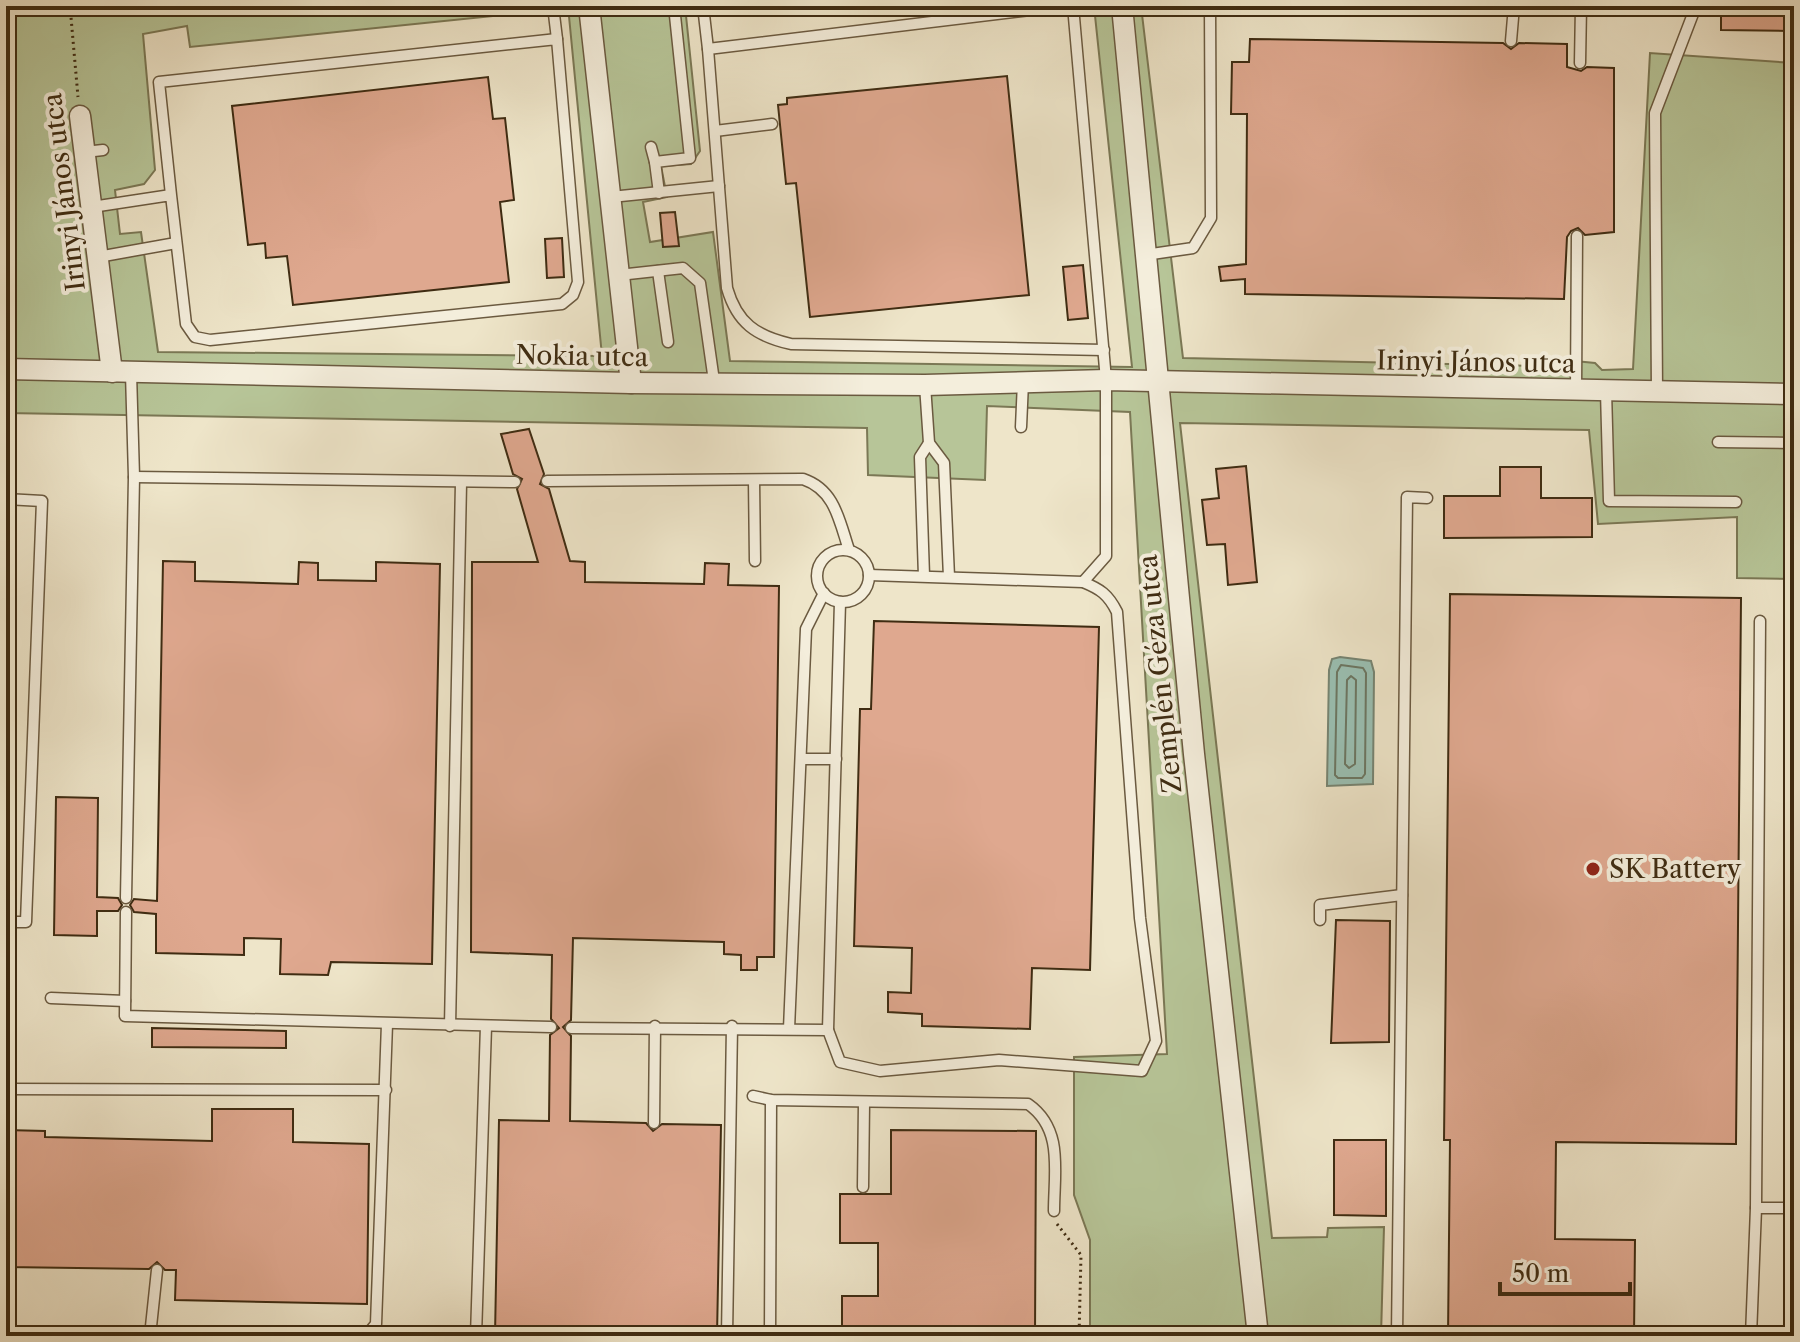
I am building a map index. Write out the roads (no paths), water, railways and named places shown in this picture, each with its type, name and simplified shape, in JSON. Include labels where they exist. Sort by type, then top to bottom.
[{"type":"street","points":[[589,6],[631,383]]},
{"type":"street","name":"Zemplén Géza utca","points":[[1122,6],[1157,382],[1258,1336]]},
{"type":"street","name":"Irinyi János utca","points":[[80,116],[94,151],[92,207],[98,257],[122,372]]},
{"type":"street","name":"Nokia utca","points":[[6,369],[631,383],[714,381],[925,385],[1106,380],[1157,382]]},
{"type":"street","name":"Irinyi János utca","points":[[1157,382],[1794,394]]},
{"type":"lane","points":[[553,6],[557,39],[578,282],[573,295],[562,304],[210,340],[195,337],[186,324],[159,82],[557,39]]},
{"type":"lane","points":[[655,162],[690,158],[674,6]]},
{"type":"lane","points":[[703,6],[730,298],[747,326],[764,338],[791,344],[1104,350]]},
{"type":"lane","points":[[708,49],[1064,6]]},
{"type":"lane","points":[[1073,6],[1106,380],[1106,556],[1083,582]]},
{"type":"lane","points":[[1145,255],[1193,248],[1211,218],[1210,6]]},
{"type":"lane","points":[[1511,41],[1514,6]]},
{"type":"lane","points":[[1580,63],[1581,6]]},
{"type":"lane","points":[[1657,392],[1655,113],[1696,6]]},
{"type":"lane","points":[[715,131],[772,124]]},
{"type":"lane","points":[[651,147],[659,193]]},
{"type":"lane","points":[[611,197],[719,186]]},
{"type":"lane","points":[[92,207],[171,195]]},
{"type":"lane","points":[[1576,390],[1577,236]]},
{"type":"lane","points":[[98,257],[176,243]]},
{"type":"lane","points":[[619,275],[683,268],[700,283],[714,381]]},
{"type":"lane","points":[[658,271],[668,342]]},
{"type":"lane","points":[[122,372],[134,477],[126,898]]},
{"type":"lane","points":[[1021,427],[1023,382]]},
{"type":"lane","points":[[925,385],[929,443],[944,463],[949,577]]},
{"type":"lane","points":[[1606,391],[1609,501],[1736,502]]},
{"type":"lane","points":[[1718,442],[1794,443]]},
{"type":"lane","points":[[924,576],[920,457],[929,443]]},
{"type":"lane","points":[[134,477],[515,482]]},
{"type":"lane","points":[[547,481],[803,479],[825,491],[832,499],[849,550]]},
{"type":"lane","points":[[754,480],[755,561]]},
{"type":"lane","points":[[450,1026],[461,483]]},
{"type":"lane","points":[[1397,1336],[1407,497],[1427,498]]},
{"type":"lane","points":[[6,499],[42,501],[26,922],[6,922]]},
{"type":"lane","points":[[849,550],[863,558],[869,575],[868,584],[857,598],[840,602],[824,593],[817,578],[820,562],[832,551],[849,550]]},
{"type":"lane","points":[[840,602],[828,1030],[840,1062],[880,1071],[999,1060],[1142,1071],[1156,1041],[1140,918],[1117,612],[1107,595],[1083,582],[869,575]]},
{"type":"lane","points":[[789,1029],[806,629],[824,593]]},
{"type":"lane","points":[[1751,1336],[1756,1208],[1760,621]]},
{"type":"lane","points":[[802,759],[836,759]]},
{"type":"lane","points":[[1320,920],[1320,905],[1402,895]]},
{"type":"lane","points":[[126,912],[125,1016],[551,1027]]},
{"type":"lane","points":[[51,998],[125,1001]]},
{"type":"lane","points":[[366,1336],[376,1324],[387,1024]]},
{"type":"lane","points":[[476,1336],[486,1026]]},
{"type":"lane","points":[[654,1123],[655,1026]]},
{"type":"lane","points":[[571,1028],[732,1026],[828,1030]]},
{"type":"lane","points":[[727,1336],[732,1026]]},
{"type":"lane","points":[[6,1089],[386,1090]]},
{"type":"lane","points":[[753,1096],[771,1100],[864,1103],[1028,1104],[1048,1122],[1054,1138],[1054,1211]]},
{"type":"lane","points":[[770,1336],[771,1100]]},
{"type":"lane","points":[[863,1187],[864,1103]]},
{"type":"lane","points":[[1756,1208],[1794,1208]]},
{"type":"lane","points":[[150,1336],[157,1270]]},
{"type":"water","points":[[1340,657],[1371,661],[1374,672],[1373,784],[1327,786],[1329,670],[1332,659]]},
{"type":"place","name":"SK Battery","points":[[1593,869]]}]
